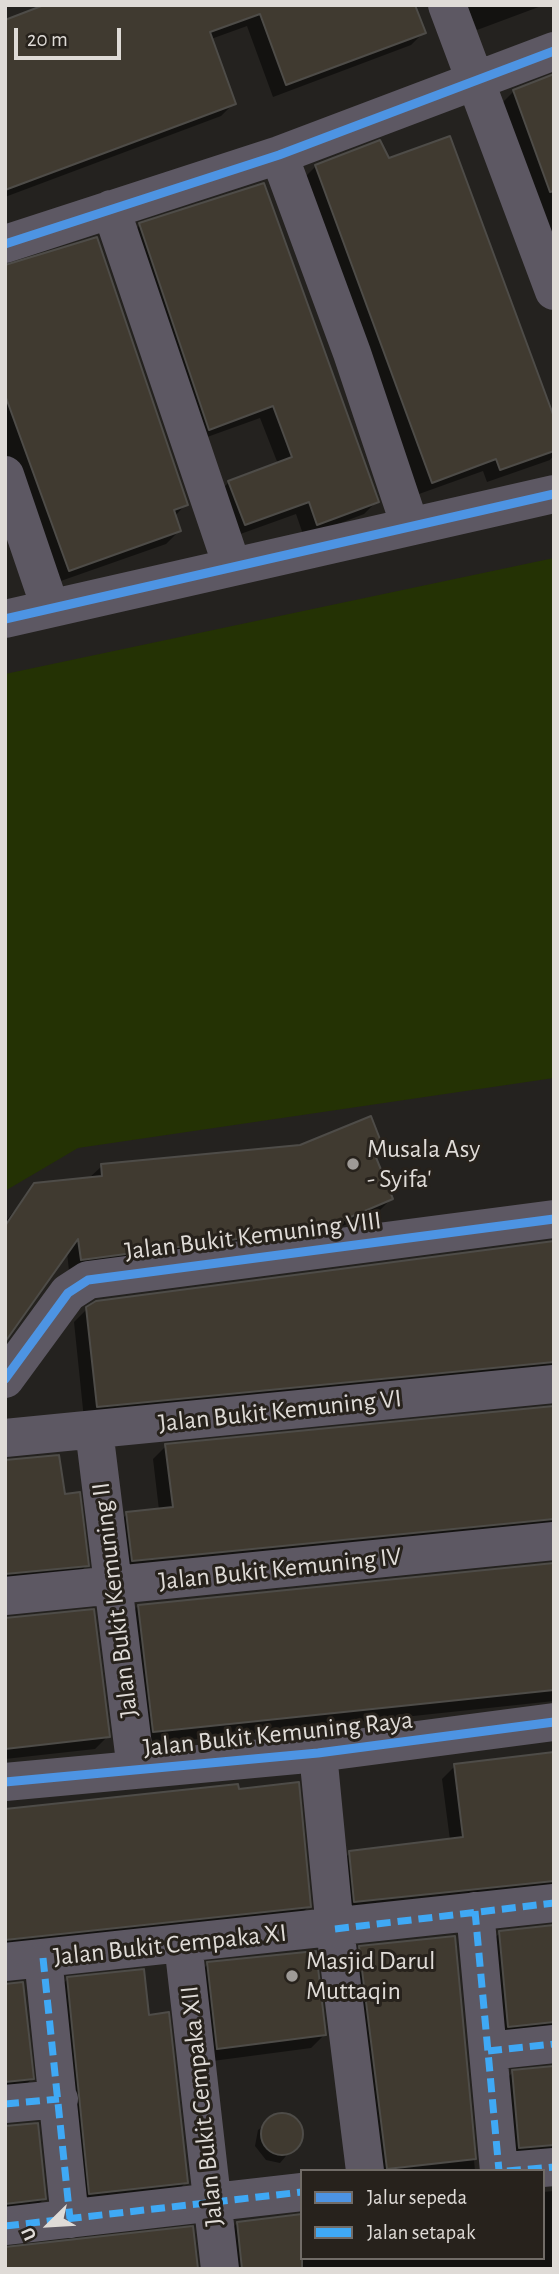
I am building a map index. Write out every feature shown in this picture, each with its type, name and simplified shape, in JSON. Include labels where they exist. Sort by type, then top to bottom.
[{"type":"street","points":[[447,5],[554,291]]},
{"type":"street","points":[[5,244],[279,155],[554,51]]},
{"type":"street","points":[[279,155],[352,353],[410,526]]},
{"type":"street","points":[[111,209],[232,566]]},
{"type":"street","points":[[5,475],[50,607]]},
{"type":"street","points":[[5,619],[554,494]]},
{"type":"street","name":"Jalan Bukit Kemuning VIII","points":[[5,1380],[68,1293],[88,1280],[554,1219]]},
{"type":"street","name":"Jalan Bukit Kemuning VI","points":[[5,1438],[554,1384]]},
{"type":"street","name":"Jalan Bukit Kemuning II","points":[[94,1430],[135,1770]]},
{"type":"street","name":"Jalan Bukit Kemuning IV","points":[[5,1596],[554,1541]]},
{"type":"street","name":"Jalan Bukit Kemuning Raya","points":[[5,1782],[318,1753],[554,1721]]},
{"type":"street","points":[[318,1753],[335,1928],[365,2169]]},
{"type":"street","name":"Jalan Bukit Cempaka XI","points":[[5,1962],[554,1903]]},
{"type":"street","points":[[475,1911],[499,2169]]},
{"type":"street","name":"Jalan Bukit Cempaka XII","points":[[183,1943],[220,2269]]},
{"type":"street","points":[[43,1958],[70,2219]]},
{"type":"street","points":[[488,2051],[554,2044]]},
{"type":"street","points":[[5,2104],[59,2099]]},
{"type":"street","points":[[530,2169],[554,2167]]},
{"type":"street","points":[[5,2226],[300,2192]]},
{"type":"green space","points":[[554,558],[554,1078],[78,1148],[5,1191],[5,674]]},
{"type":"building","points":[[44,5],[415,5],[426,33],[286,85],[260,14],[210,32],[236,104],[5,190],[5,20]]},
{"type":"building","points":[[554,74],[554,191],[550,192],[513,90]]},
{"type":"building","points":[[450,136],[554,417],[554,451],[500,470],[496,459],[432,483],[315,165],[380,140],[389,158]]},
{"type":"building","points":[[264,183],[379,502],[317,525],[309,502],[245,525],[228,481],[292,457],[273,406],[209,430],[139,223]]},
{"type":"building","points":[[97,237],[188,505],[174,510],[181,531],[69,571],[5,395],[5,265]]},
{"type":"building","points":[[371,1116],[385,1152],[375,1155],[393,1199],[327,1227],[81,1260],[78,1239],[5,1342],[5,1226],[34,1183],[102,1176],[101,1164],[300,1145]]},
{"type":"building","points":[[554,1241],[554,1362],[97,1407],[86,1307],[96,1301]]},
{"type":"building","points":[[554,1406],[554,1519],[132,1561],[126,1512],[173,1507],[165,1444]]},
{"type":"building","points":[[59,1455],[65,1494],[80,1492],[89,1566],[5,1574],[5,1460]]},
{"type":"building","points":[[554,1563],[554,1690],[153,1732],[138,1605]]},
{"type":"building","points":[[94,1609],[110,1737],[5,1749],[5,1618]]},
{"type":"building","points":[[554,1752],[554,1881],[354,1902],[349,1851],[463,1837],[454,1764]]},
{"type":"building","points":[[299,1782],[311,1907],[5,1940],[5,1809],[238,1784],[239,1789]]},
{"type":"building","points":[[554,1925],[554,2022],[508,2027],[499,1931]]},
{"type":"building","points":[[455,1936],[476,2159],[387,2169],[359,1946]]},
{"type":"building","points":[[316,1951],[326,2035],[217,2049],[207,1962]]},
{"type":"building","points":[[144,1969],[149,2015],[169,2012],[188,2183],[89,2194],[67,1977]]},
{"type":"building","points":[[23,1982],[34,2079],[5,2082],[5,1984]]},
{"type":"building","points":[[554,2066],[554,2145],[519,2148],[512,2070]]},
{"type":"building","points":[[282,2113],[297,2119],[303,2134],[297,2149],[282,2155],[267,2149],[261,2134],[267,2119]]},
{"type":"building","points":[[38,2123],[46,2199],[5,2204],[5,2126]]},
{"type":"building","points":[[300,2214],[302,2269],[242,2269],[237,2222]]},
{"type":"building","points":[[193,2226],[198,2269],[5,2269],[5,2247]]},
{"type":"marked path","points":[[335,1929],[554,1903]]},
{"type":"marked path","points":[[475,1911],[499,2169]]},
{"type":"marked path","points":[[43,1958],[70,2219]]},
{"type":"marked path","points":[[488,2051],[554,2044]]},
{"type":"marked path","points":[[5,2104],[59,2099]]},
{"type":"marked path","points":[[530,2169],[554,2167]]},
{"type":"marked path","points":[[5,2226],[300,2192]]},
{"type":"cycle path","points":[[5,244],[279,155],[554,51]]},
{"type":"cycle path","points":[[5,619],[554,494]]},
{"type":"cycle path","points":[[5,1379],[68,1293],[88,1280],[554,1219]]},
{"type":"cycle path","points":[[5,1782],[318,1753],[554,1722]]},
{"type":"place","name":"Musala Asy - Syifa'","points":[[353,1164]]},
{"type":"place","name":"Masjid Darul Muttaqin","points":[[292,1976]]}]
